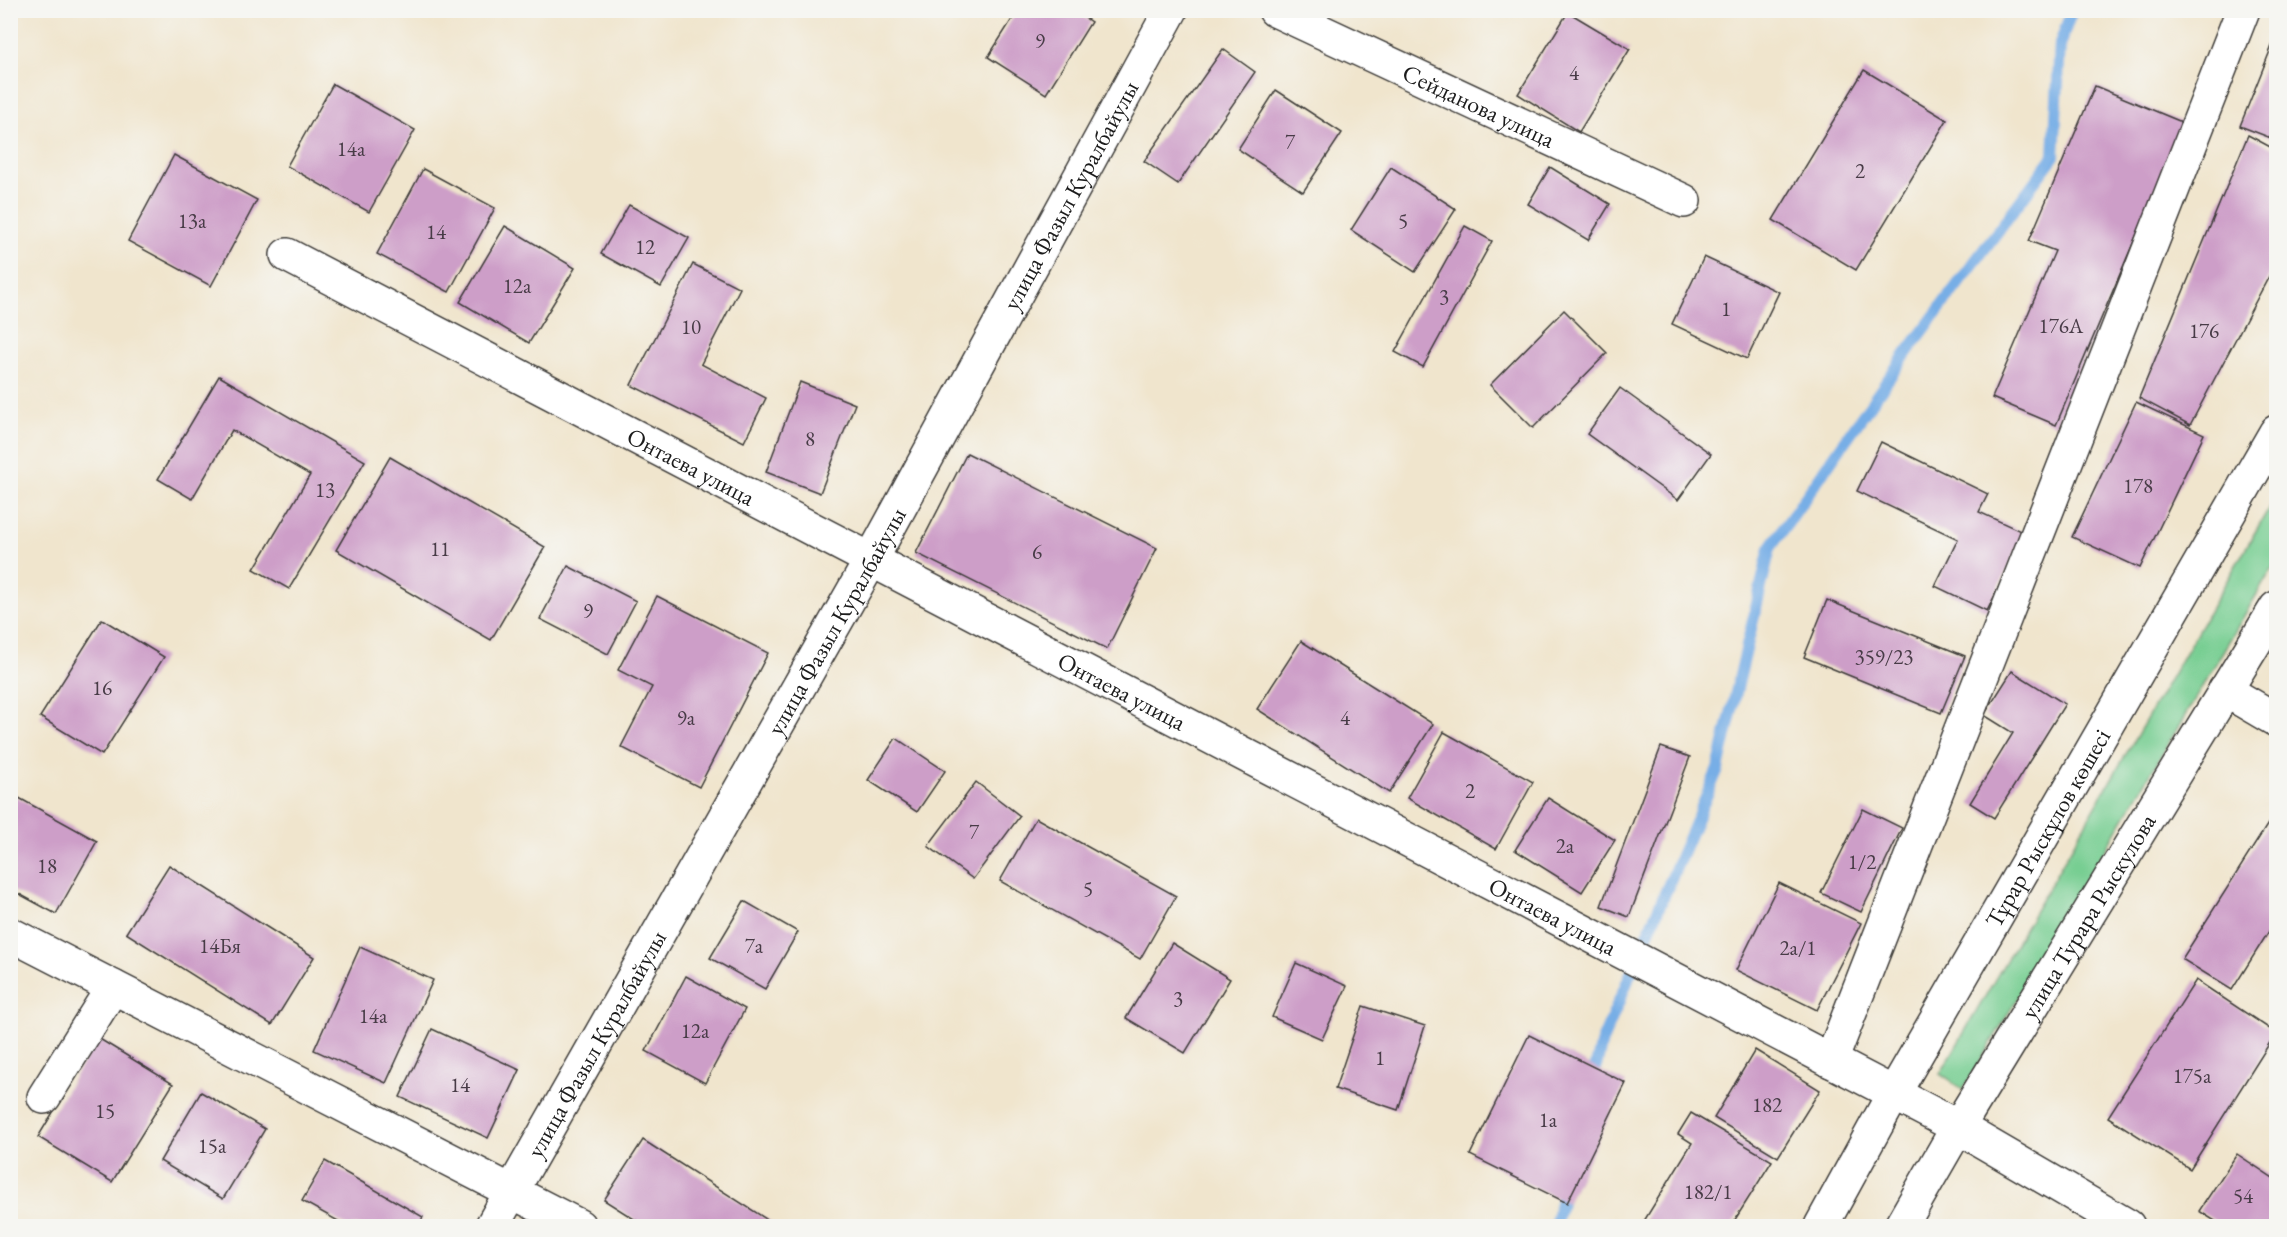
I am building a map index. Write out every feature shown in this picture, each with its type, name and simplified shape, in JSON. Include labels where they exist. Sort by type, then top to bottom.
[{"type":"street","name":"улица Фазыл Куралбайулы","points":[[492,1227],[871,560],[1171,10]]},
{"type":"street","name":"Сейданова улица","points":[[1275,10],[1684,201]]},
{"type":"street","points":[[1831,1061],[2243,10]]},
{"type":"street","name":"Онтаева улица","points":[[287,255],[1894,1093],[1958,1127],[2128,1227]]},
{"type":"street","name":"Тұрар Рыскұлов көшесі","points":[[1821,1227],[1894,1093],[2277,432]]},
{"type":"street","name":"улица Турара Рыскулова","points":[[1901,1227],[1958,1127],[2277,608]]},
{"type":"street","points":[[2225,690],[2277,720]]},
{"type":"street","points":[[10,934],[579,1227]]},
{"type":"street","points":[[44,1097],[113,987]]},
{"type":"green space","points":[[2276,496],[2276,562],[1963,1090],[1940,1074]]},
{"type":"building","points":[[1018,10],[1073,10],[1091,22],[1046,94],[988,57]]},
{"type":"building","points":[[1568,12],[1630,49],[1579,132],[1518,94]]},
{"type":"building","points":[[2276,36],[2276,140],[2240,126]]},
{"type":"building","points":[[1223,49],[1255,72],[1178,184],[1144,161]]},
{"type":"building","points":[[1864,70],[1947,120],[1856,270],[1773,220]]},
{"type":"building","points":[[333,84],[415,130],[369,212],[287,166]]},
{"type":"building","points":[[2095,86],[2184,123],[2056,425],[1992,398],[2055,251],[2029,241]]},
{"type":"building","points":[[1276,90],[1342,133],[1303,192],[1238,149]]},
{"type":"building","points":[[2248,135],[2276,150],[2276,263],[2190,425],[2139,398]]},
{"type":"building","points":[[174,155],[257,200],[211,286],[128,241]]},
{"type":"building","points":[[1391,167],[1456,209],[1415,272],[1351,230]]},
{"type":"building","points":[[1550,167],[1610,204],[1588,240],[1528,204]]},
{"type":"building","points":[[423,169],[495,208],[449,292],[377,254]]},
{"type":"building","points":[[629,205],[689,238],[661,287],[601,254]]},
{"type":"building","points":[[505,226],[575,268],[529,343],[460,302]]},
{"type":"building","points":[[1465,226],[1492,241],[1423,367],[1395,352]]},
{"type":"building","points":[[1704,257],[1779,292],[1747,359],[1672,324]]},
{"type":"building","points":[[693,264],[740,288],[701,364],[766,398],[744,442],[631,385]]},
{"type":"building","points":[[1564,310],[1607,353],[1533,428],[1490,385]]},
{"type":"building","points":[[219,376],[365,461],[289,589],[254,569],[310,475],[232,430],[192,499],[158,479]]},
{"type":"building","points":[[800,382],[855,404],[820,493],[766,472]]},
{"type":"building","points":[[1620,388],[1711,454],[1678,500],[1587,434]]},
{"type":"building","points":[[2136,402],[2204,434],[2140,568],[2072,537]]},
{"type":"building","points":[[1881,442],[1988,494],[1979,512],[2025,533],[1987,611],[1935,586],[1958,539],[1857,491]]},
{"type":"building","points":[[967,453],[1157,548],[1107,649],[916,553]]},
{"type":"building","points":[[390,457],[545,547],[491,640],[336,550]]},
{"type":"building","points":[[568,566],[636,601],[608,654],[540,619]]},
{"type":"building","points":[[657,596],[768,653],[699,787],[621,747],[652,687],[618,670]]},
{"type":"building","points":[[1827,600],[1965,656],[1941,713],[1804,657]]},
{"type":"building","points":[[102,619],[164,657],[102,755],[40,717]]},
{"type":"building","points":[[1301,641],[1433,724],[1389,793],[1257,709]]},
{"type":"building","points":[[2012,671],[2065,704],[1994,818],[1970,803],[2013,733],[1984,715]]},
{"type":"building","points":[[1444,732],[1533,782],[1496,849],[1407,798]]},
{"type":"building","points":[[896,738],[945,771],[917,812],[868,780]]},
{"type":"building","points":[[1661,747],[1690,757],[1629,917],[1601,906]]},
{"type":"building","points":[[976,782],[1020,816],[973,879],[928,846]]},
{"type":"building","points":[[10,793],[97,841],[56,914],[10,889]]},
{"type":"building","points":[[1548,798],[1615,840],[1582,892],[1515,850]]},
{"type":"building","points":[[1863,809],[1902,828],[1861,912],[1821,893]]},
{"type":"building","points":[[2276,811],[2276,920],[2232,990],[2182,959]]},
{"type":"building","points":[[1036,818],[1176,896],[1140,959],[1000,881]]},
{"type":"building","points":[[169,865],[314,957],[272,1025],[126,933]]},
{"type":"building","points":[[1779,883],[1861,923],[1817,1010],[1736,970]]},
{"type":"building","points":[[744,901],[798,932],[765,989],[710,958]]},
{"type":"building","points":[[1172,943],[1230,979],[1185,1053],[1126,1018]]},
{"type":"building","points":[[360,947],[433,980],[386,1083],[314,1050]]},
{"type":"building","points":[[1296,963],[1347,986],[1322,1039],[1272,1017]]},
{"type":"building","points":[[686,976],[745,1009],[705,1083],[646,1051]]},
{"type":"building","points":[[2196,980],[2276,1033],[2190,1169],[2108,1117]]},
{"type":"building","points":[[1363,1006],[1425,1026],[1398,1110],[1335,1089]]},
{"type":"building","points":[[432,1029],[520,1070],[488,1138],[400,1097]]},
{"type":"building","points":[[1529,1035],[1626,1083],[1567,1203],[1470,1155]]},
{"type":"building","points":[[98,1038],[173,1084],[112,1182],[38,1137]]},
{"type":"building","points":[[1755,1050],[1820,1090],[1778,1157],[1714,1118]]},
{"type":"building","points":[[201,1092],[265,1129],[223,1199],[160,1161]]},
{"type":"building","points":[[1691,1113],[1772,1161],[1731,1226],[1652,1226],[1644,1221],[1692,1143],[1678,1134]]},
{"type":"building","points":[[643,1140],[777,1226],[645,1226],[604,1200]]},
{"type":"building","points":[[2237,1154],[2276,1180],[2276,1226],[2223,1226],[2199,1211]]},
{"type":"building","points":[[325,1161],[423,1217],[418,1226],[347,1226],[302,1201]]},
{"type":"waterway","points":[[1592,1083],[1602,1041],[1718,769],[1770,548],[1908,351],[2054,156],[2060,44],[2072,10]]},
{"type":"waterway","points":[[1555,1226],[1565,1187]]}]
